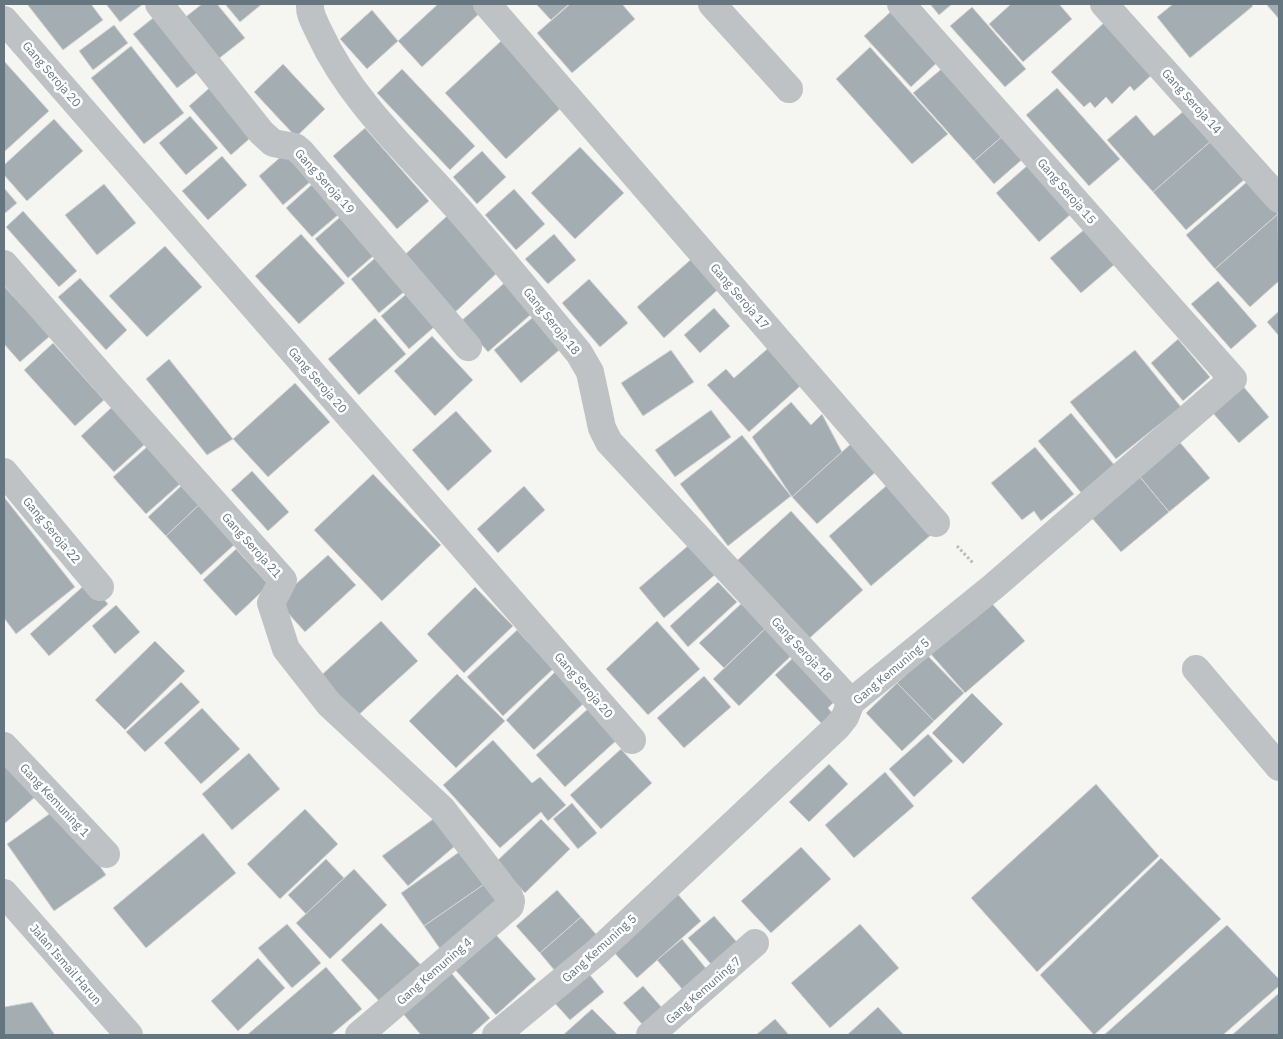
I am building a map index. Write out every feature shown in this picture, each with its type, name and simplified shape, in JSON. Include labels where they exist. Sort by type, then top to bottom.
[{"type":"street","name":"Gang Seroja 19","points":[[159,4],[261,132],[273,143],[295,146],[302,153],[468,347]]},
{"type":"street","name":"Gang Seroja 18","points":[[310,4],[310,11],[324,42],[338,67],[370,112],[466,217],[580,353],[590,372],[602,428],[609,442],[851,702]]},
{"type":"street","name":"Gang Seroja 17","points":[[487,4],[936,523]]},
{"type":"street","points":[[712,4],[789,89]]},
{"type":"street","name":"Gang Seroja 15","points":[[901,4],[1233,379]]},
{"type":"street","name":"Gang Seroja 14","points":[[1104,4],[1279,199]]},
{"type":"street","name":"Gang Seroja 20","points":[[4,20],[632,740]]},
{"type":"street","name":"Gang Seroja 21","points":[[4,264],[110,387],[283,580],[272,603],[286,649],[329,704],[442,809],[509,896],[510,906]]},
{"type":"street","name":"Gang Kemuning 5","points":[[496,1035],[597,952],[837,727],[845,717],[851,702],[994,586],[1233,379]]},
{"type":"street","name":"Gang Seroja 22","points":[[4,472],[100,587]]},
{"type":"street","points":[[1196,670],[1279,767]]},
{"type":"street","name":"Gang Kemuning 1","points":[[4,746],[106,854]]},
{"type":"street","name":"Jalan Ismail Harun","points":[[4,893],[129,1035]]},
{"type":"street","name":"Gang Kemuning 4","points":[[358,1035],[510,906]]},
{"type":"street","name":"Gang Kemuning 7","points":[[650,1035],[690,1003],[755,943]]},
{"type":"path","points":[[936,523],[994,586]]},
{"type":"building","points":[[27,4],[91,4],[103,20],[63,50]]},
{"type":"building","points":[[106,4],[143,4],[120,22]]},
{"type":"building","points":[[202,4],[217,4],[245,38],[217,60],[183,19]]},
{"type":"building","points":[[225,4],[262,4],[240,22]]},
{"type":"building","points":[[438,4],[477,4],[483,10],[422,67],[398,41]]},
{"type":"building","points":[[536,4],[569,4],[551,20]]},
{"type":"building","points":[[570,4],[622,4],[635,19],[572,73],[537,33]]},
{"type":"building","points":[[930,4],[952,4],[939,15]]},
{"type":"building","points":[[1011,4],[1059,4],[1072,19],[1023,62],[989,24]]},
{"type":"building","points":[[1173,4],[1251,4],[1253,6],[1190,58],[1157,17]]},
{"type":"building","points":[[1266,4],[1279,4],[1279,19]]},
{"type":"building","points":[[897,6],[943,57],[911,87],[864,36]]},
{"type":"building","points":[[972,7],[1026,69],[1005,87],[950,26]]},
{"type":"building","points":[[372,10],[398,41],[367,69],[340,39]]},
{"type":"building","points":[[158,14],[203,68],[177,88],[133,34]]},
{"type":"building","points":[[1107,20],[1155,72],[1134,91],[1130,86],[1112,104],[1106,97],[1095,108],[1090,102],[1084,107],[1051,72]]},
{"type":"building","points":[[114,25],[128,43],[93,70],[79,51]]},
{"type":"building","points":[[501,41],[563,106],[506,159],[445,93]]},
{"type":"building","points":[[131,46],[184,113],[144,144],[91,78]]},
{"type":"building","points":[[870,47],[948,134],[912,164],[836,79]]},
{"type":"building","points":[[4,61],[49,111],[4,152]]},
{"type":"building","points":[[283,64],[325,109],[296,137],[254,92]]},
{"type":"building","points":[[945,66],[1005,134],[974,161],[913,93]]},
{"type":"building","points":[[402,69],[475,146],[450,170],[377,93]]},
{"type":"building","points":[[214,84],[256,133],[231,155],[189,106]]},
{"type":"building","points":[[1057,88],[1120,159],[1089,186],[1026,115]]},
{"type":"building","points":[[1185,110],[1211,141],[1153,192],[1107,140],[1136,115],[1154,136]]},
{"type":"building","points":[[190,116],[218,148],[186,175],[159,143]]},
{"type":"building","points":[[54,119],[83,151],[27,201],[4,175],[4,165]]},
{"type":"building","points":[[365,128],[429,201],[397,229],[333,156]]},
{"type":"building","points":[[1005,134],[1025,157],[994,184],[974,161]]},
{"type":"building","points":[[1211,141],[1245,179],[1186,230],[1153,192]]},
{"type":"building","points":[[292,147],[317,176],[283,205],[259,176]]},
{"type":"building","points":[[580,147],[624,193],[575,239],[531,193]]},
{"type":"building","points":[[482,151],[506,177],[477,204],[453,177]]},
{"type":"building","points":[[222,156],[247,185],[208,220],[182,191]]},
{"type":"building","points":[[1028,165],[1071,214],[1039,242],[996,193]]},
{"type":"building","points":[[318,179],[345,209],[312,237],[286,208]]},
{"type":"building","points":[[1249,180],[1278,214],[1215,269],[1186,235]]},
{"type":"building","points":[[104,184],[136,223],[97,255],[65,215]]},
{"type":"building","points":[[4,188],[17,203],[4,214]]},
{"type":"building","points":[[514,189],[545,224],[516,250],[485,215]]},
{"type":"building","points":[[23,211],[77,271],[59,287],[6,227]]},
{"type":"building","points":[[347,211],[380,250],[348,278],[315,239]]},
{"type":"building","points":[[1278,214],[1279,281],[1250,307],[1215,269]]},
{"type":"building","points":[[447,216],[499,271],[451,316],[399,260]]},
{"type":"building","points":[[1085,229],[1115,264],[1081,293],[1050,258]]},
{"type":"building","points":[[301,234],[345,283],[299,324],[255,276]]},
{"type":"building","points":[[554,234],[576,260],[548,284],[525,259]]},
{"type":"building","points":[[165,246],[202,287],[147,337],[109,296]]},
{"type":"building","points":[[382,252],[411,286],[379,313],[351,279]]},
{"type":"building","points":[[696,255],[722,286],[664,338],[637,307]]},
{"type":"building","points":[[80,278],[127,330],[106,350],[58,297]]},
{"type":"building","points":[[510,278],[537,309],[488,352],[461,321]]},
{"type":"building","points":[[589,279],[628,323],[600,347],[562,303]]},
{"type":"building","points":[[1218,281],[1257,326],[1231,349],[1191,304]]},
{"type":"building","points":[[4,286],[50,336],[20,362],[4,344]]},
{"type":"building","points":[[413,288],[441,321],[409,349],[381,316]]},
{"type":"building","points":[[714,308],[730,326],[700,353],[684,335]]},
{"type":"building","points":[[1279,311],[1279,336],[1267,322]]},
{"type":"building","points":[[538,313],[565,345],[521,383],[494,350]]},
{"type":"building","points":[[375,318],[406,354],[359,395],[328,359]]},
{"type":"building","points":[[432,336],[473,380],[435,416],[394,371]]},
{"type":"building","points":[[1178,339],[1210,377],[1183,401],[1151,363]]},
{"type":"building","points":[[53,343],[104,400],[75,426],[24,370]]},
{"type":"building","points":[[774,343],[807,380],[749,432],[707,385],[726,369],[734,378]]},
{"type":"building","points":[[671,350],[694,382],[643,416],[621,383]]},
{"type":"building","points":[[1135,350],[1181,407],[1116,459],[1070,402]]},
{"type":"building","points":[[169,359],[233,439],[207,455],[146,379]]},
{"type":"building","points":[[295,383],[330,422],[268,477],[233,439]]},
{"type":"building","points":[[1243,386],[1269,417],[1239,443],[1212,412]]},
{"type":"building","points":[[791,402],[811,425],[822,414],[842,452],[792,497],[752,437]]},
{"type":"building","points":[[112,407],[145,444],[114,472],[81,436]]},
{"type":"building","points":[[711,410],[731,437],[675,477],[655,450]]},
{"type":"building","points":[[456,411],[492,451],[448,491],[412,450]]},
{"type":"building","points":[[1071,413],[1116,467],[1083,495],[1038,441]]},
{"type":"building","points":[[742,435],[791,496],[728,546],[680,484]]},
{"type":"building","points":[[1178,440],[1210,478],[1169,512],[1140,477]]},
{"type":"building","points":[[853,442],[878,470],[817,524],[792,497]]},
{"type":"building","points":[[148,446],[181,483],[146,514],[113,477]]},
{"type":"building","points":[[1035,447],[1074,494],[1041,521],[1034,511],[1022,520],[991,483]]},
{"type":"building","points":[[252,471],[289,512],[268,531],[231,490]]},
{"type":"building","points":[[373,474],[441,545],[382,601],[314,530]]},
{"type":"building","points":[[1140,477],[1169,512],[1121,552],[1091,517]]},
{"type":"building","points":[[894,479],[938,529],[871,586],[829,536]]},
{"type":"building","points":[[181,486],[199,505],[166,536],[148,517]]},
{"type":"building","points":[[524,486],[545,510],[498,553],[477,529]]},
{"type":"building","points":[[4,497],[75,587],[16,634],[4,618]]},
{"type":"building","points":[[199,505],[235,544],[201,575],[166,536]]},
{"type":"building","points":[[791,511],[863,590],[803,644],[731,566]]},
{"type":"building","points":[[697,538],[723,568],[664,618],[639,588]]},
{"type":"building","points":[[236,549],[269,585],[236,616],[203,580]]},
{"type":"building","points":[[328,555],[356,585],[305,632],[277,601]]},
{"type":"building","points":[[89,581],[108,604],[49,656],[30,634]]},
{"type":"building","points":[[718,582],[737,602],[688,647],[670,626]]},
{"type":"building","points":[[475,587],[513,626],[464,673],[427,634]]},
{"type":"building","points":[[989,600],[1025,641],[965,693],[929,652]]},
{"type":"building","points":[[743,602],[767,627],[724,668],[699,643]]},
{"type":"building","points":[[116,605],[140,632],[115,654],[92,626]]},
{"type":"building","points":[[381,621],[418,661],[354,719],[317,679]]},
{"type":"building","points":[[657,621],[700,669],[648,715],[606,669]]},
{"type":"building","points":[[767,627],[793,654],[739,706],[713,679]]},
{"type":"building","points":[[517,630],[553,669],[503,716],[467,677]]},
{"type":"building","points":[[155,641],[185,671],[125,730],[95,700]]},
{"type":"building","points":[[796,655],[838,698],[828,708],[834,715],[823,725],[775,675]]},
{"type":"building","points":[[927,655],[964,693],[934,721],[897,683]]},
{"type":"building","points":[[556,671],[585,702],[534,750],[506,720]]},
{"type":"building","points":[[457,674],[505,721],[456,768],[409,721]]},
{"type":"building","points":[[704,676],[731,707],[684,748],[657,718]]},
{"type":"building","points":[[181,682],[200,702],[145,752],[126,732]]},
{"type":"building","points":[[897,683],[934,721],[902,751],[866,713]]},
{"type":"building","points":[[972,693],[1003,724],[963,764],[932,733]]},
{"type":"building","points":[[590,707],[618,739],[565,787],[536,755]]},
{"type":"building","points":[[202,708],[240,749],[201,784],[164,743]]},
{"type":"building","points":[[928,734],[953,761],[914,797],[889,769]]},
{"type":"building","points":[[493,740],[532,783],[540,777],[566,805],[548,821],[541,812],[500,848],[443,785]]},
{"type":"building","points":[[621,749],[652,783],[601,829],[570,795]]},
{"type":"building","points":[[249,753],[280,789],[232,830],[202,794]]},
{"type":"building","points":[[4,759],[35,797],[4,824]]},
{"type":"building","points":[[829,764],[848,784],[809,822],[789,802]]},
{"type":"building","points":[[885,772],[914,806],[854,858],[825,825]]},
{"type":"building","points":[[1096,784],[1159,856],[1037,972],[971,898]]},
{"type":"building","points":[[572,803],[597,833],[578,849],[553,819]]},
{"type":"building","points":[[59,807],[106,875],[54,911],[7,844]]},
{"type":"building","points":[[305,809],[338,844],[280,899],[247,864]]},
{"type":"building","points":[[440,814],[462,840],[408,886],[382,856]]},
{"type":"building","points":[[541,819],[570,849],[525,893],[496,862]]},
{"type":"building","points":[[203,833],[236,873],[146,948],[113,908]]},
{"type":"building","points":[[801,847],[831,879],[771,933],[741,901]]},
{"type":"building","points":[[462,850],[486,883],[424,926],[401,893]]},
{"type":"building","points":[[1161,858],[1221,919],[1094,1035],[1040,975]]},
{"type":"building","points":[[326,859],[344,878],[306,914],[288,895]]},
{"type":"building","points":[[354,869],[387,905],[330,959],[296,923]]},
{"type":"building","points":[[486,883],[504,910],[443,953],[424,926]]},
{"type":"building","points":[[557,890],[581,917],[540,953],[516,926]]},
{"type":"building","points":[[676,892],[701,921],[637,978],[611,949]]},
{"type":"building","points":[[714,916],[743,949],[717,971],[688,938]]},
{"type":"building","points":[[581,917],[601,940],[560,977],[540,953]]},
{"type":"building","points":[[381,923],[421,965],[381,1003],[341,960]]},
{"type":"building","points":[[287,924],[321,963],[292,988],[258,948]]},
{"type":"building","points":[[860,924],[899,968],[830,1028],[791,983]]},
{"type":"building","points":[[1227,925],[1279,979],[1279,986],[1223,1035],[1104,1035]]},
{"type":"building","points":[[489,927],[536,979],[496,1015],[449,963]]},
{"type":"building","points":[[682,939],[713,977],[689,997],[657,960]]},
{"type":"building","points":[[258,958],[285,988],[238,1031],[211,1001]]},
{"type":"building","points":[[326,967],[362,1009],[331,1035],[247,1035]]},
{"type":"building","points":[[446,967],[490,1018],[471,1035],[421,1035],[399,1009]]},
{"type":"building","points":[[585,969],[604,992],[570,1020],[551,999]]},
{"type":"building","points":[[643,986],[670,1017],[650,1033],[623,1003]]},
{"type":"building","points":[[1279,993],[1279,1035],[1232,1035]]},
{"type":"building","points":[[32,1002],[55,1035],[4,1035],[4,1007]]},
{"type":"building","points":[[878,1007],[904,1035],[847,1035]]},
{"type":"building","points":[[592,1009],[618,1035],[563,1035]]},
{"type":"building","points":[[775,1019],[789,1035],[756,1035]]}]
